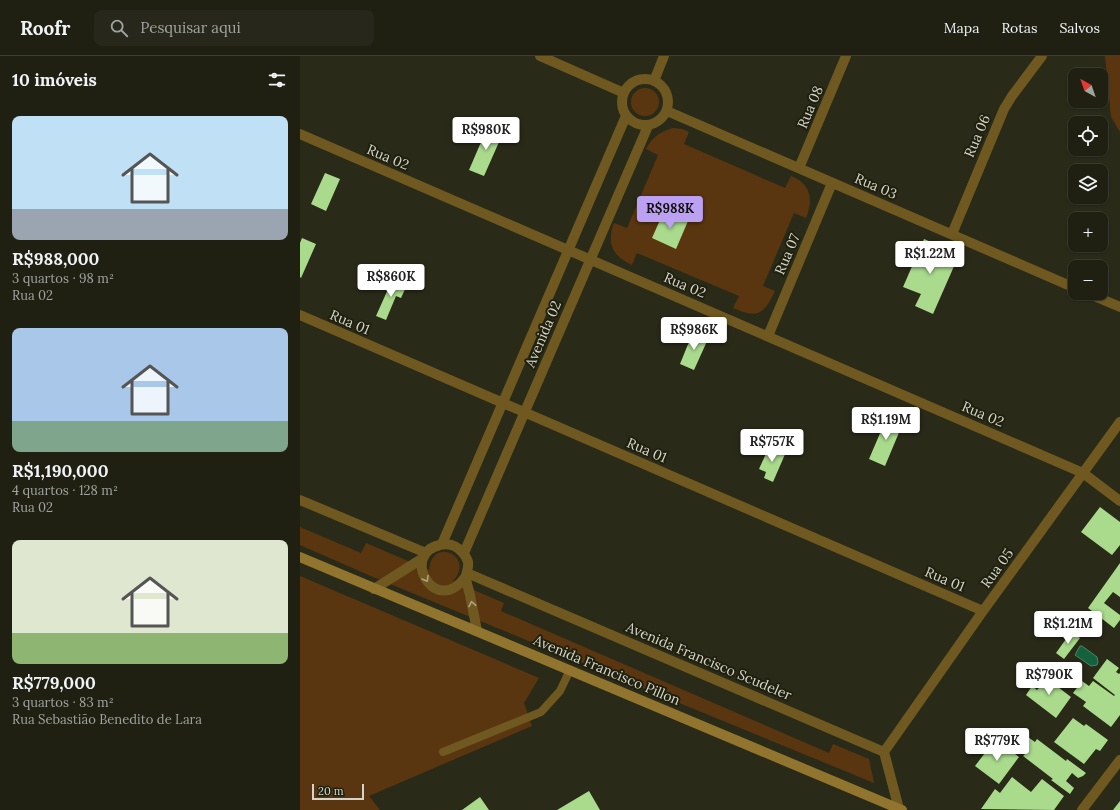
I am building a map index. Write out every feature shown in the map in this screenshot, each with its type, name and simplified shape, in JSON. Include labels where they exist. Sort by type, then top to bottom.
[{"type":"main road","name":"Avenida Francisco Pillon","points":[[300,557],[901,809]]},
{"type":"street","points":[[540,56],[624,92]]},
{"type":"street","points":[[654,81],[664,56]]},
{"type":"street","name":"Rua 08","points":[[799,168],[846,56]]},
{"type":"street","name":"Rua 06","points":[[952,234],[1004,110],[1012,96],[1042,56]]},
{"type":"street","points":[[648,79],[654,81],[660,84],[667,94],[667,111],[659,121],[648,126],[636,124],[626,116],[622,105],[624,92],[636,81],[648,79]]},
{"type":"street","name":"Rua 03","points":[[667,111],[1068,285]]},
{"type":"street","name":"Avenida 02","points":[[442,544],[626,116]]},
{"type":"street","name":"Avenida 02","points":[[464,553],[648,126]]},
{"type":"street","name":"Rua 02","points":[[300,134],[1083,473],[1120,501]]},
{"type":"street","name":"Rua 07","points":[[768,336],[832,183]]},
{"type":"street","points":[[1104,300],[1120,307]]},
{"type":"street","name":"Rua 01","points":[[300,315],[983,611]]},
{"type":"street","name":"Rua 05","points":[[884,752],[983,611],[1120,422]]},
{"type":"street","points":[[300,500],[425,556]]},
{"type":"street","points":[[374,589],[425,556],[433,547],[442,544],[454,546],[464,553],[467,562],[467,575],[477,631]]},
{"type":"street","points":[[425,556],[421,567],[423,576],[428,584],[436,588],[444,591],[454,589],[461,584],[467,575]]},
{"type":"street","name":"Avenida Francisco Scudeler","points":[[467,575],[884,752]]},
{"type":"street","points":[[884,752],[901,809]]},
{"type":"street","points":[[1082,810],[1120,760]]},
{"type":"lane","points":[[443,752],[541,712],[560,691],[570,670]]},
{"type":"shaded area","points":[[1105,56],[1120,56],[1120,132],[1111,117],[1108,68],[1106,68]]},
{"type":"shaded area","points":[[645,88],[655,92],[659,102],[655,112],[645,116],[635,112],[631,102],[635,92]]},
{"type":"shaded area","points":[[673,128],[682,129],[689,132],[684,144],[785,188],[791,176],[802,183],[809,192],[810,204],[806,218],[794,213],[763,286],[775,291],[767,305],[759,312],[754,314],[733,308],[739,296],[637,253],[632,265],[625,262],[613,248],[611,236],[614,223],[627,228],[658,155],[646,149],[651,141],[657,136],[664,131]]},
{"type":"shaded area","points":[[300,527],[361,553],[366,543],[429,570],[432,559],[437,554],[444,552],[451,553],[459,564],[459,572],[453,581],[504,603],[501,611],[829,753],[833,744],[869,759],[874,783],[373,577],[300,545]]},
{"type":"shaded area","points":[[300,576],[539,678],[524,703],[532,726],[369,796],[380,810],[300,810]]},
{"type":"shaded area","points":[[1080,646],[1097,657],[1097,665],[1091,666],[1075,655]]},
{"type":"building","points":[[488,126],[503,133],[484,176],[469,170]]},
{"type":"building","points":[[325,173],[340,179],[326,211],[311,204]]},
{"type":"building","points":[[664,211],[688,221],[676,249],[652,238]]},
{"type":"building","points":[[302,238],[316,244],[301,278],[300,243]]},
{"type":"building","points":[[924,239],[952,251],[948,261],[955,264],[933,314],[915,306],[921,294],[903,287]]},
{"type":"building","points":[[393,278],[407,285],[401,298],[396,296],[386,320],[376,316]]},
{"type":"building","points":[[693,332],[708,339],[694,370],[680,364]]},
{"type":"building","points":[[887,417],[903,423],[885,466],[869,459]]},
{"type":"building","points":[[770,445],[786,452],[773,482],[764,478],[766,472],[759,469]]},
{"type":"building","points":[[1100,507],[1120,522],[1120,545],[1112,555],[1081,532]]},
{"type":"building","points":[[1120,563],[1120,597],[1113,592],[1104,603],[1120,615],[1120,620],[1114,628],[1088,608]]},
{"type":"building","points":[[1071,632],[1080,638],[1064,659],[1056,653]]},
{"type":"building","points":[[1107,659],[1119,668],[1116,672],[1119,674],[1120,673],[1120,715],[1111,727],[1083,706],[1086,702],[1073,693],[1082,681],[1089,686],[1093,681],[1114,696],[1115,695],[1093,678]]},
{"type":"building","points":[[1041,674],[1071,697],[1056,718],[1026,695],[1032,686],[1037,690],[1041,686],[1035,682]]},
{"type":"building","points":[[1073,718],[1084,726],[1086,724],[1108,740],[1100,751],[1096,749],[1084,764],[1054,742]]},
{"type":"building","points":[[1025,735],[1035,742],[1037,739],[1066,761],[1067,759],[1086,773],[1078,778],[1072,773],[1066,781],[1074,788],[1070,794],[1023,756],[1026,753],[1021,750],[1026,744],[1021,740]]},
{"type":"building","points":[[995,738],[1019,757],[999,784],[975,766],[988,749],[990,751],[995,745],[992,742]]},
{"type":"building","points":[[1012,777],[1031,792],[1042,779],[1064,796],[1054,810],[981,809],[995,789],[1000,793]]},
{"type":"building","points":[[589,791],[600,810],[557,810]]},
{"type":"building","points":[[480,797],[489,810],[462,810]]},
{"type":"building","points":[[1120,801],[1120,810],[1113,810]]}]
